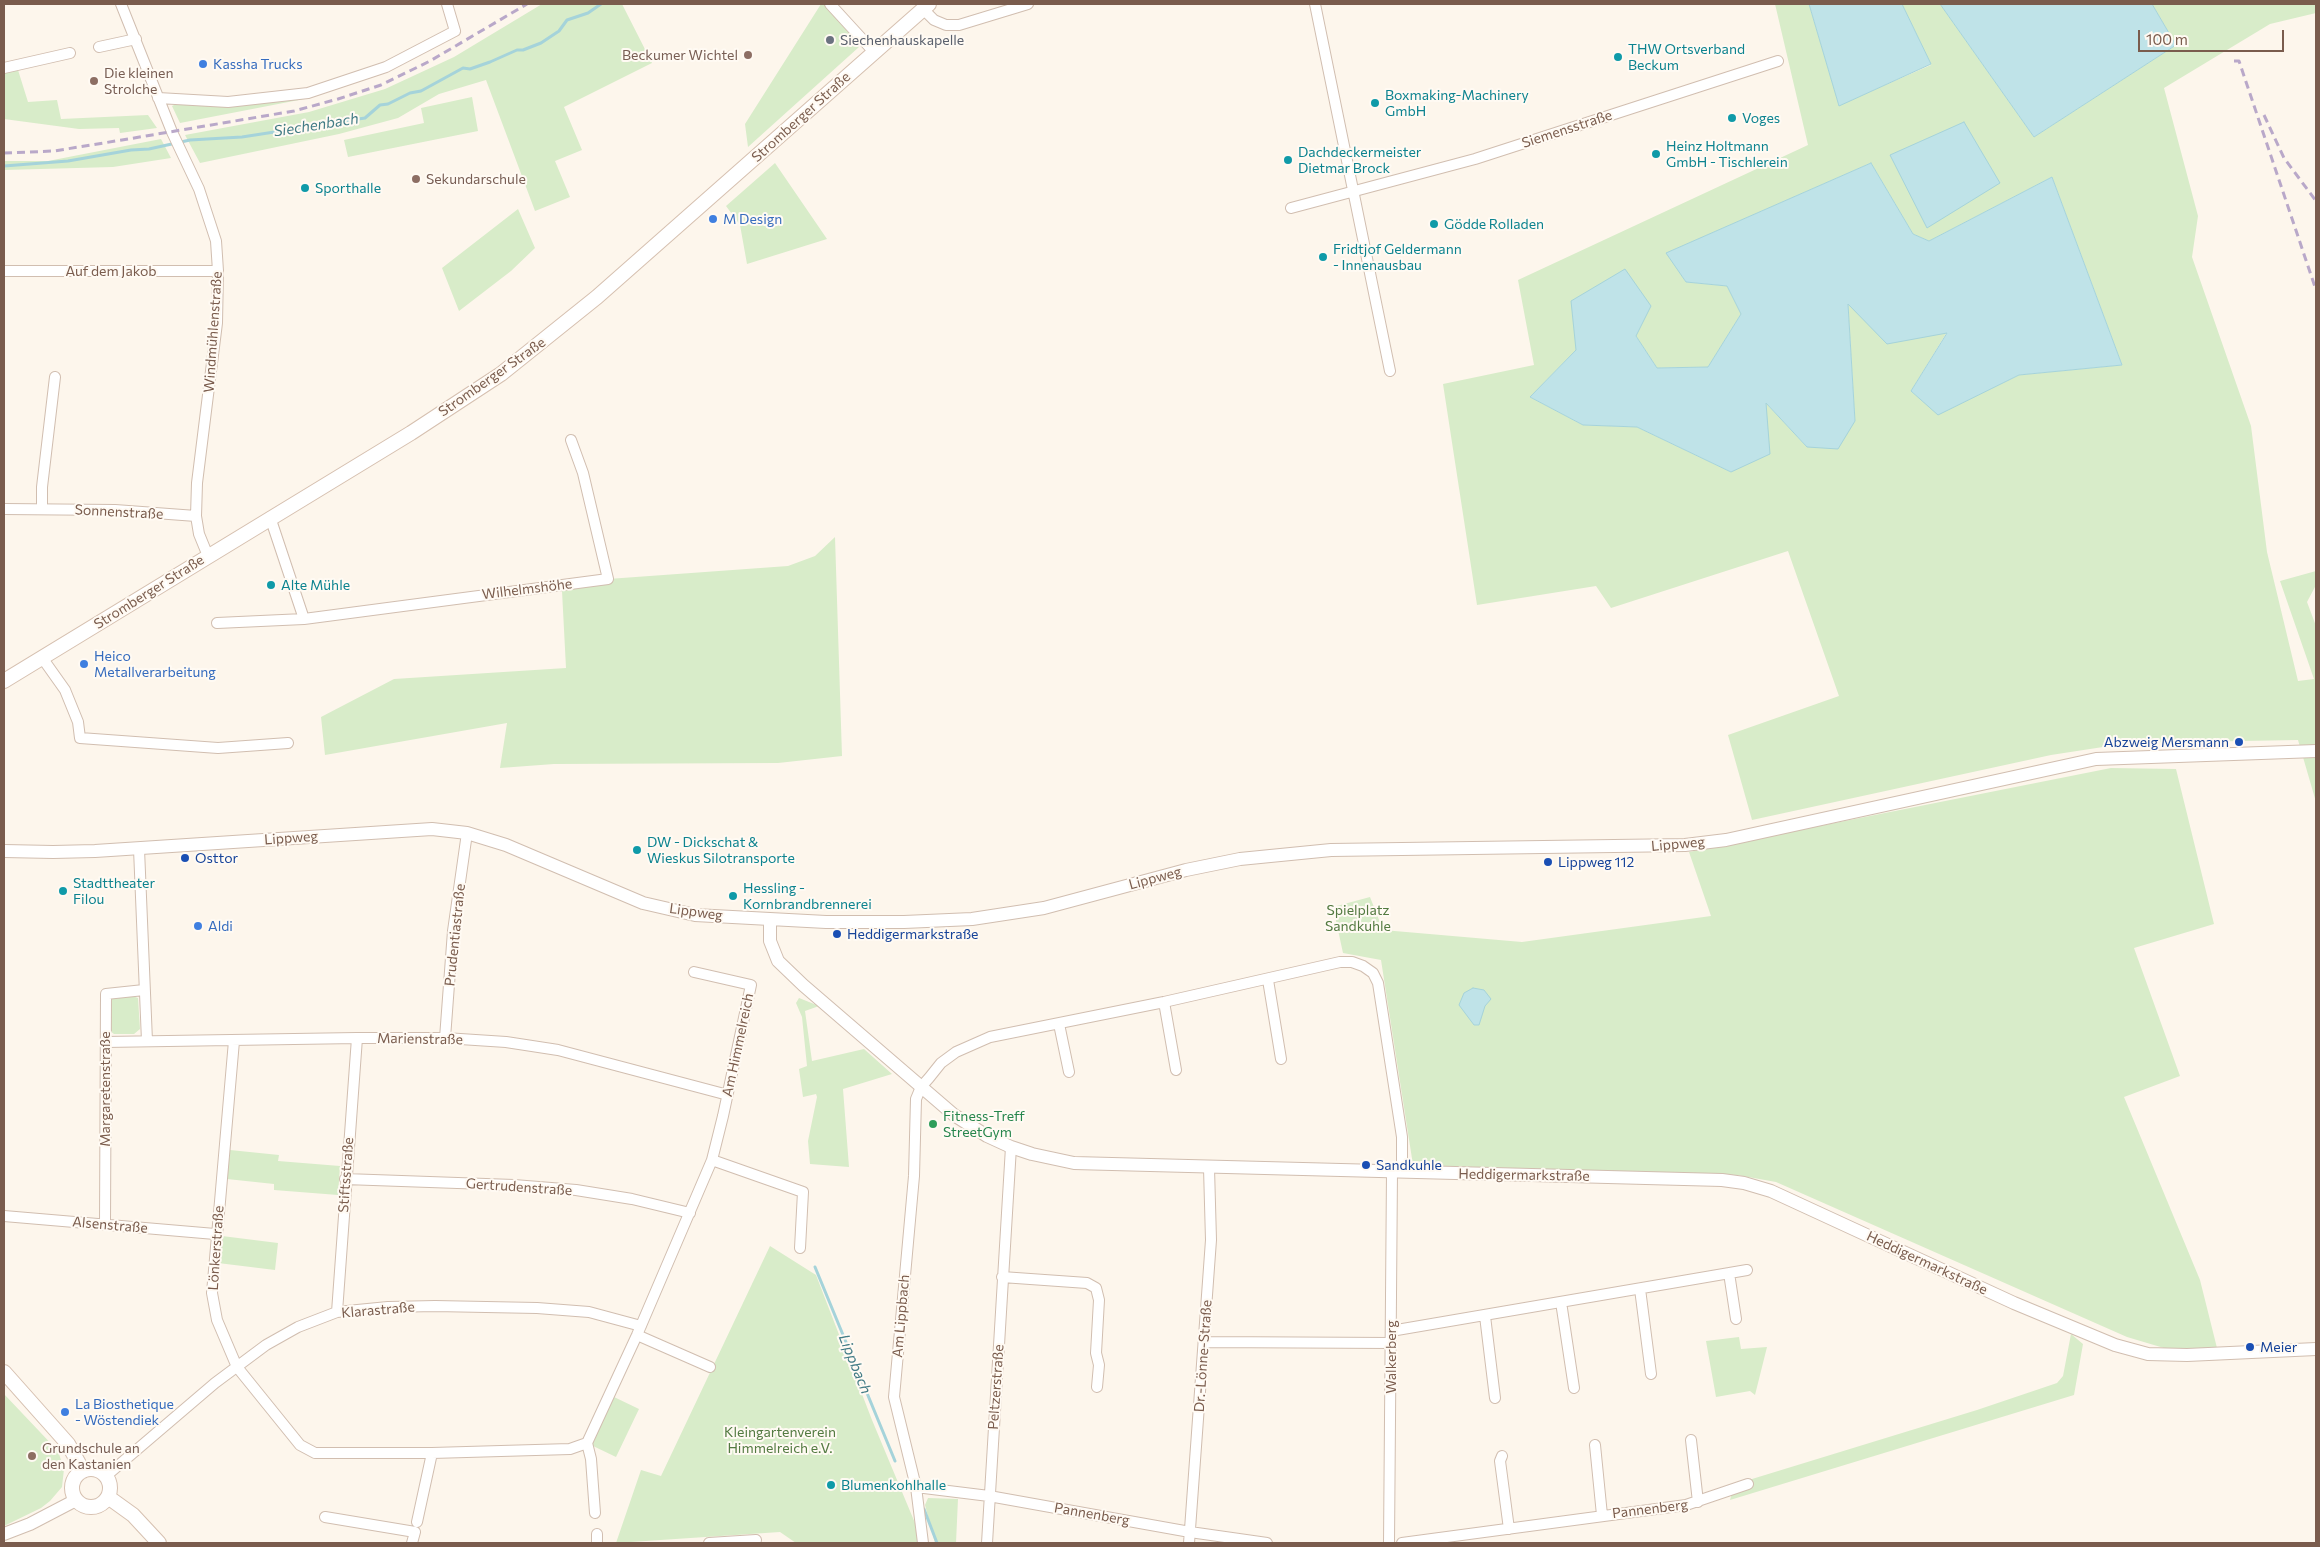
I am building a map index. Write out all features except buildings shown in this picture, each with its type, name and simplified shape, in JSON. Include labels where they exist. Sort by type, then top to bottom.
[{"type":"main road","name":"Stromberger Straße","points":[[4,682],[270,517],[410,433],[501,374],[598,297],[926,6]]},
{"type":"main road","points":[[4,1372],[68,1444],[83,1471]]},
{"type":"main road","points":[[98,1470],[106,1476],[110,1486],[108,1498],[100,1505],[90,1507],[76,1500],[72,1486],[75,1477],[83,1471],[98,1470]]},
{"type":"main road","points":[[108,1498],[133,1516],[158,1543]]},
{"type":"street","name":"Windmühlenstraße","points":[[121,4],[174,138],[209,214],[216,241],[218,270],[214,358],[198,483],[196,516],[199,534],[208,556]]},
{"type":"street","points":[[158,98],[228,102],[308,93],[386,68],[455,31],[447,4]]},
{"type":"street","points":[[830,4],[874,52]]},
{"type":"street","points":[[926,6],[934,20],[946,25],[959,26],[1028,4]]},
{"type":"street","points":[[1316,4],[1390,371]]},
{"type":"street","points":[[99,47],[136,39]]},
{"type":"street","points":[[4,68],[70,53]]},
{"type":"street","name":"Siemensstraße","points":[[1291,208],[1475,159],[1778,61]]},
{"type":"street","name":"Auf dem Jakob","points":[[4,271],[218,270]]},
{"type":"street","points":[[42,509],[42,487],[55,377]]},
{"type":"street","name":"Wilhelmshöhe","points":[[217,623],[304,618],[608,579],[583,473],[571,440]]},
{"type":"street","name":"Sonnenstraße","points":[[4,509],[116,510],[196,516]]},
{"type":"street","points":[[270,517],[304,618]]},
{"type":"street","points":[[43,659],[65,690],[78,722],[80,738],[218,748],[288,743]]},
{"type":"street","name":"Lippweg","points":[[4,851],[53,852],[139,848],[432,829],[467,833],[506,845],[643,903],[695,915],[770,920],[904,922],[1007,915],[1044,908],[1186,870],[1231,861],[1331,850],[1685,845],[1726,840],[2096,759],[2316,751]]},
{"type":"street","name":"Prudentiastraße","points":[[445,1038],[453,931],[467,833]]},
{"type":"street","points":[[139,848],[147,1041]]},
{"type":"street","name":"Heddigermarkstraße","points":[[770,920],[770,941],[778,961],[787,970],[954,1115],[987,1136],[1011,1148],[1074,1163],[1722,1180],[1744,1183],[1771,1191],[2014,1303],[2115,1344],[2148,1354],[2187,1355],[2316,1349]]},
{"type":"street","points":[[921,1087],[941,1064],[956,1052],[990,1037],[1268,980],[1340,962],[1352,962],[1363,966],[1373,973],[1378,983],[1401,1127],[1397,1172]]},
{"type":"street","name":"Am Himmelreich","points":[[587,1443],[639,1331],[712,1160],[728,1095],[751,985],[694,972]]},
{"type":"street","points":[[1268,980],[1281,1059]]},
{"type":"street","name":"Margaretenstraße","points":[[104,1224],[106,994],[144,990]]},
{"type":"street","points":[[1164,1002],[1176,1070]]},
{"type":"street","points":[[1059,1024],[1069,1072]]},
{"type":"street","name":"Stiftsstraße","points":[[337,1312],[356,1038]]},
{"type":"street","name":"Marienstraße","points":[[105,1042],[445,1038],[506,1042],[558,1050],[728,1095]]},
{"type":"street","name":"Lönkerstraße","points":[[234,1040],[215,1234],[212,1293],[218,1320],[237,1367],[307,1450],[315,1453],[432,1453],[570,1449],[587,1443]]},
{"type":"street","name":"Am Lippbach","points":[[921,1087],[916,1099],[914,1176],[894,1397],[916,1487],[923,1543]]},
{"type":"street","name":"Peltzerstraße","points":[[987,1543],[1011,1148]]},
{"type":"street","points":[[712,1160],[803,1192],[800,1248]]},
{"type":"street","name":"Dr.-Lönne-Straße","points":[[1189,1543],[1205,1342],[1210,1240],[1209,1168]]},
{"type":"street","name":"Walkerberg","points":[[1389,1543],[1391,1331],[1397,1172]]},
{"type":"street","name":"Gertrudenstraße","points":[[345,1179],[514,1185],[576,1190],[632,1199],[690,1213]]},
{"type":"street","name":"Alsenstraße","points":[[4,1216],[215,1234]]},
{"type":"street","points":[[1391,1331],[1747,1270]]},
{"type":"street","points":[[1729,1273],[1736,1319]]},
{"type":"street","points":[[1002,1277],[1087,1283],[1096,1288],[1099,1300],[1096,1353],[1099,1365],[1097,1387]]},
{"type":"street","points":[[1640,1289],[1651,1374]]},
{"type":"street","points":[[1561,1302],[1574,1388]]},
{"type":"street","name":"Klarastraße","points":[[106,1476],[266,1345],[298,1327],[337,1312],[388,1307],[426,1306],[537,1308],[589,1312],[639,1331]]},
{"type":"street","points":[[1485,1316],[1495,1398]]},
{"type":"street","points":[[639,1331],[710,1367]]},
{"type":"street","points":[[1205,1342],[1391,1343]]},
{"type":"street","name":"Pannenberg","points":[[1691,1440],[1698,1502]]},
{"type":"street","points":[[587,1443],[595,1513]]},
{"type":"street","name":"Pannenberg","points":[[1595,1444],[1602,1515]]},
{"type":"street","points":[[417,1522],[432,1453]]},
{"type":"street","points":[[1502,1456],[1500,1462],[1509,1529]]},
{"type":"street","name":"Pannenberg","points":[[1402,1543],[1698,1502],[1748,1484]]},
{"type":"street","name":"Pannenberg","points":[[916,1487],[989,1496],[1190,1532],[1267,1543]]},
{"type":"street","points":[[4,1534],[46,1516],[76,1500]]},
{"type":"street","points":[[325,1517],[415,1532],[412,1543]]},
{"type":"street","points":[[709,1543],[756,1540]]},
{"type":"green space","points":[[542,4],[622,4],[652,63],[564,107],[582,150],[555,161],[570,197],[535,211],[486,80],[439,94],[398,118],[339,134],[200,163],[185,135],[309,112],[385,89],[454,57]]},
{"type":"green space","points":[[821,4],[827,4],[859,47],[748,147],[745,124]]},
{"type":"green space","points":[[1775,4],[1809,4],[1839,105],[1931,65],[1902,4],[1940,4],[2034,137],[2176,45],[2152,4],[2316,4],[2316,13],[2270,24],[2164,88],[2198,216],[2192,257],[2251,426],[2267,552],[2298,681],[2314,679],[2280,581],[2316,571],[2316,585],[2307,602],[2316,626],[2316,802],[2298,740],[2129,743],[2051,755],[1752,820],[1728,735],[1839,696],[1788,551],[1611,608],[1596,586],[1477,605],[1443,384],[1534,365],[1518,280],[1808,145]],"holes":[[[1871,163],[1913,234],[1929,241],[2052,177],[2122,365],[2019,375],[1938,414],[1911,391],[1947,332],[1848,304],[1855,421],[1807,447],[1765,402],[1731,472],[1637,427],[1583,425],[1530,397],[1576,350],[1636,336],[1657,368],[1708,367],[1741,314],[1727,286],[1686,282],[1667,253]]]},
{"type":"green space","points":[[18,70],[28,102],[57,100],[61,119],[148,115],[157,128],[120,133],[119,128],[79,129],[4,119],[4,72]]},
{"type":"green space","points":[[350,84],[304,99],[180,123],[172,106],[176,104],[227,106]]},
{"type":"green space","points":[[472,97],[478,131],[348,157],[344,140],[424,123],[421,108]]},
{"type":"green space","points":[[161,139],[171,158],[113,167],[4,170],[4,161],[48,161]]},
{"type":"green space","points":[[775,163],[827,239],[747,264],[740,225],[726,206]]},
{"type":"green space","points":[[518,209],[535,248],[511,271],[459,311],[442,268]]},
{"type":"green space","points":[[835,537],[842,756],[778,763],[554,764],[500,768],[507,723],[325,755],[321,717],[394,679],[566,668],[562,591],[608,579],[788,566],[815,556]]},
{"type":"green space","name":"Spielplatz Sandkuhle","points":[[2111,768],[2176,769],[2214,924],[2134,948],[2180,1076],[2124,1097],[2200,1280],[2217,1348],[2164,1348],[2127,1337],[1776,1182],[1737,1175],[1413,1165],[1381,960],[1343,953],[1333,907],[1370,897],[1383,930],[1522,942],[1711,916],[1689,852]]},
{"type":"green space","points":[[130,995],[138,998],[140,1029],[134,1034],[114,1034],[110,1031],[111,999],[115,996]]},
{"type":"green space","points":[[799,998],[819,1006],[805,1011],[812,1061],[864,1049],[892,1074],[843,1089],[849,1167],[810,1164],[808,1141],[817,1097],[816,1094],[803,1097],[799,1069],[807,1066],[802,1017],[796,1003]]},
{"type":"green space","points":[[230,1150],[279,1155],[278,1161],[340,1166],[338,1195],[274,1190],[274,1184],[227,1179]]},
{"type":"green space","points":[[222,1236],[278,1243],[275,1270],[218,1263]]},
{"type":"green space","name":"Kleingartenverein Himmelreich e.V.","points":[[770,1246],[816,1275],[872,1420],[915,1523],[918,1543],[796,1543],[780,1532],[616,1543],[641,1470],[661,1476]]},
{"type":"green space","points":[[2071,1334],[2083,1344],[2074,1395],[1730,1500],[1734,1486],[1752,1479],[1977,1410],[2057,1383],[2063,1376]]},
{"type":"green space","points":[[1739,1337],[1741,1349],[1767,1347],[1755,1395],[1750,1391],[1716,1397],[1706,1341]]},
{"type":"green space","name":"Grundschule an den Kastanien","points":[[4,1394],[58,1451],[64,1469],[62,1487],[50,1501],[41,1508],[4,1526]]},
{"type":"green space","points":[[614,1397],[639,1409],[616,1457],[591,1445]]},
{"type":"green space","points":[[928,1498],[958,1499],[956,1543],[935,1543],[925,1505]]},
{"type":"water","points":[[1809,4],[1902,4],[1931,64],[1839,106]]},
{"type":"water","points":[[1940,4],[2152,4],[2176,45],[2034,137]]},
{"type":"water","points":[[1964,122],[2000,183],[1927,228],[1890,155]]},
{"type":"water","points":[[1871,163],[1913,234],[1929,241],[2052,177],[2122,365],[2019,375],[1938,415],[1911,391],[1947,333],[1887,344],[1848,304],[1855,421],[1838,449],[1807,447],[1766,403],[1770,454],[1731,472],[1637,427],[1583,425],[1530,397],[1576,350],[1571,301],[1625,269],[1651,306],[1636,336],[1657,368],[1708,367],[1741,314],[1727,286],[1686,282],[1666,253]]},
{"type":"water","points":[[1473,988],[1484,990],[1491,999],[1485,1006],[1479,1025],[1474,1025],[1459,1005],[1464,993]]},
{"type":"waterway","name":"Siechenbach","points":[[4,166],[68,161],[131,150],[149,149],[190,140],[242,137],[365,118],[380,105],[388,104],[410,93],[421,91],[463,68],[470,69],[517,50],[523,50],[541,43],[559,31],[567,20],[588,13],[601,4]]},
{"type":"waterway","name":"Lippbach","points":[[815,1267],[895,1461]]},
{"type":"waterway","name":"Lippbach","points":[[924,1509],[937,1543]]},
{"type":"railway","points":[[4,153],[54,151],[294,111],[338,99],[381,85],[430,61],[527,4]]},
{"type":"railway","points":[[2234,61],[2239,61],[2316,290]]},
{"type":"railway","points":[[2264,115],[2284,158],[2316,201]]},
{"type":"place","name":"Siechenhauskapelle","points":[[830,40]]},
{"type":"place","name":"Beckumer Wichtel","points":[[748,55]]},
{"type":"place","name":"THW Ortsverband Beckum","points":[[1618,57]]},
{"type":"place","name":"Kassha Trucks","points":[[203,64]]},
{"type":"place","name":"Die kleinen Strolche","points":[[94,81]]},
{"type":"place","name":"Boxmaking-Machinery GmbH","points":[[1375,103]]},
{"type":"place","name":"Voges","points":[[1732,118]]},
{"type":"place","name":"Heinz Holtmann GmbH - Tischlerein","points":[[1656,154]]},
{"type":"place","name":"Dachdeckermeister Dietmar Brock","points":[[1288,160]]},
{"type":"place","name":"Sekundarschule","points":[[416,179]]},
{"type":"place","name":"Sporthalle","points":[[305,188]]},
{"type":"place","name":"M Design","points":[[713,219]]},
{"type":"place","name":"Gödde Rolladen","points":[[1434,224]]},
{"type":"place","name":"Fridtjof Geldermann - Innenausbau","points":[[1323,257]]},
{"type":"place","name":"Alte Mühle","points":[[271,585]]},
{"type":"place","name":"Heico Metallverarbeitung","points":[[84,664]]},
{"type":"place","name":"Abzweig Mersmann","points":[[2239,742]]},
{"type":"place","name":"DW - Dickschat & Wieskus Silotransporte","points":[[637,850]]},
{"type":"place","name":"Osttor","points":[[185,858]]},
{"type":"place","name":"Lippweg 112","points":[[1548,862]]},
{"type":"place","name":"Stadttheater Filou","points":[[63,891]]},
{"type":"place","name":"Hessling - Kornbrandbrennerei","points":[[733,896]]},
{"type":"place","name":"Aldi","points":[[198,926]]},
{"type":"place","name":"Heddigermarkstraße","points":[[837,934]]},
{"type":"place","name":"Fitness-Treff StreetGym","points":[[933,1124]]},
{"type":"place","name":"Sandkuhle","points":[[1366,1165]]},
{"type":"place","name":"Meier","points":[[2250,1347]]},
{"type":"place","name":"La Biosthetique - Wöstendiek","points":[[65,1412]]},
{"type":"place","name":"Grundschule an den Kastanien","points":[[32,1456]]},
{"type":"place","name":"Blumenkohlhalle","points":[[831,1485]]}]
